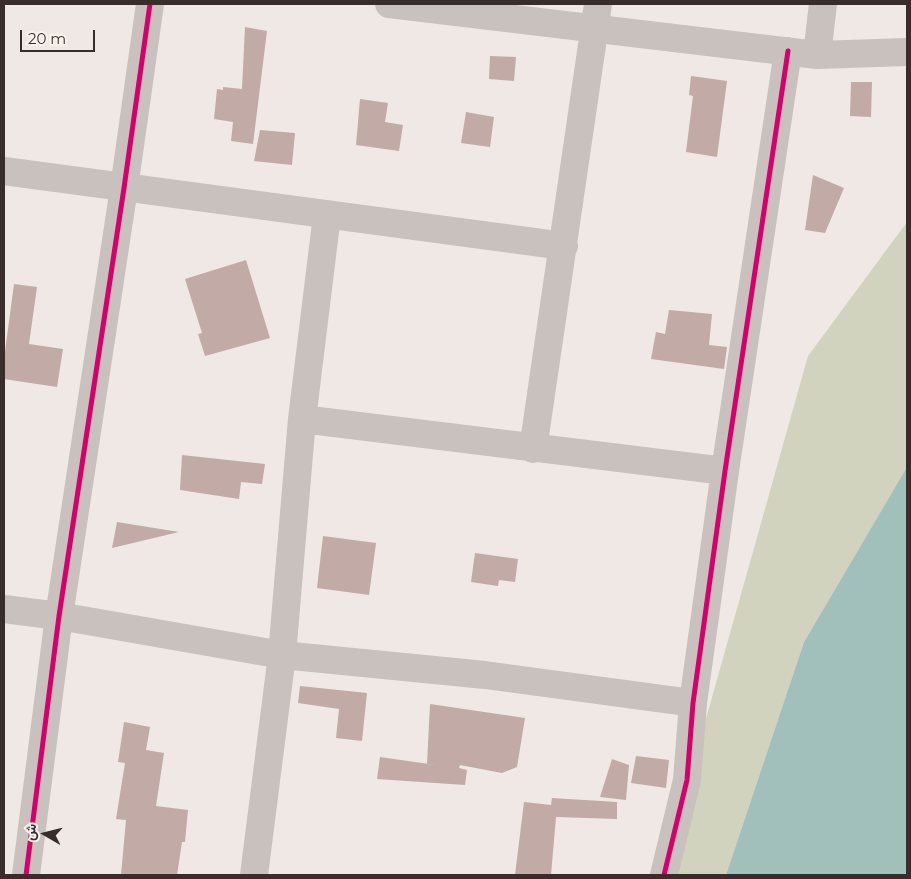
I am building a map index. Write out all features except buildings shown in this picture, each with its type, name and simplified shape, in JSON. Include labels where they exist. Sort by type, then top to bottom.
[{"type":"street","points":[[26,875],[59,616],[150,4]]},
{"type":"street","points":[[389,4],[596,16],[817,55],[907,52]]},
{"type":"street","points":[[817,55],[823,4]]},
{"type":"street","points":[[533,449],[596,16]]},
{"type":"street","points":[[664,875],[687,780],[693,703],[725,471],[788,51]]},
{"type":"street","points":[[4,171],[564,246]]},
{"type":"street","points":[[254,875],[282,655],[302,418],[327,215]]},
{"type":"street","points":[[302,418],[533,449],[725,471]]},
{"type":"street","points":[[4,609],[59,616],[282,655],[485,676],[693,703]]},
{"type":"green space","points":[[907,222],[907,467],[804,642],[726,875],[662,875],[808,356]]},
{"type":"water","points":[[907,467],[907,875],[726,875],[804,642]]},
{"type":"cycle path","points":[[26,875],[59,616],[150,4]]},
{"type":"cycle path","points":[[664,875],[687,780],[693,703],[725,471],[788,51]]}]
